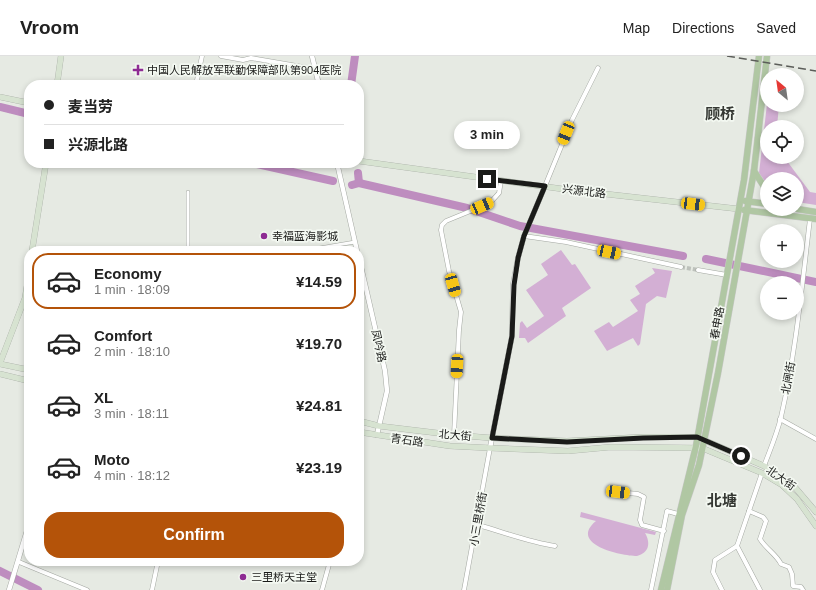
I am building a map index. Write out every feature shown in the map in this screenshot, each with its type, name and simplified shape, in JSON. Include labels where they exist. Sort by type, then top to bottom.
[{"type":"main road","points":[[58,80],[61,56]]},
{"type":"main road","name":"春申路","points":[[667,590],[682,515],[699,465],[699,447],[697,437],[740,201],[759,56]]},
{"type":"main road","name":"春申路","points":[[661,590],[678,514],[699,447],[704,439],[718,373],[754,171],[767,56]]},
{"type":"main road","points":[[0,96],[24,102]]},
{"type":"main road","name":"兴源北路","points":[[364,162],[545,186],[738,209]]},
{"type":"main road","points":[[33,246],[45,168]]},
{"type":"main road","points":[[754,171],[760,180]]},
{"type":"main road","points":[[740,201],[760,203]]},
{"type":"main road","points":[[738,209],[813,219]]},
{"type":"main road","points":[[804,210],[816,212]]},
{"type":"main road","points":[[24,305],[0,364],[24,369]]},
{"type":"main road","points":[[0,374],[24,380]]},
{"type":"main road","name":"北大街","points":[[364,422],[379,426],[454,435],[567,442],[697,437],[764,466],[793,485],[816,512]]},
{"type":"main road","name":"青石路","points":[[364,433],[450,446],[490,448],[568,451],[611,447],[699,447]]},
{"type":"main road","name":"北大街","points":[[699,447],[762,473],[782,485],[811,517],[816,526]]},
{"type":"street","points":[[197,80],[202,56]]},
{"type":"street","points":[[221,56],[243,60],[251,58],[315,69]]},
{"type":"street","points":[[312,56],[317,80]]},
{"type":"street","points":[[490,448],[512,336],[514,285],[518,258],[531,218],[572,120],[598,68]]},
{"type":"street","points":[[338,168],[356,246]]},
{"type":"street","points":[[454,435],[461,312],[449,271],[441,230],[442,225],[446,221],[482,206],[496,198],[499,194],[501,180]]},
{"type":"street","points":[[188,192],[188,246]]},
{"type":"street","name":"北闸街","points":[[764,466],[780,419],[813,219]]},
{"type":"street","points":[[525,234],[681,267]]},
{"type":"street","points":[[331,246],[355,242]]},
{"type":"street","points":[[698,270],[727,275]]},
{"type":"street","name":"凤吟路","points":[[364,280],[385,370],[387,391],[377,435]]},
{"type":"street","points":[[780,419],[816,439]]},
{"type":"street","name":"小三里桥街","points":[[464,590],[478,525],[490,448]]},
{"type":"street","points":[[722,590],[716,579],[713,565],[719,556],[737,546],[762,473]]},
{"type":"street","points":[[618,492],[638,494],[644,497],[640,520],[642,525],[664,531]]},
{"type":"street","points":[[749,511],[763,517],[766,521],[760,539],[764,545],[777,557],[781,564],[789,567],[792,574],[793,586],[803,590]]},
{"type":"street","points":[[651,590],[667,512],[678,514]]},
{"type":"street","points":[[478,525],[530,539],[538,543],[554,546]]},
{"type":"street","points":[[10,588],[24,542]]},
{"type":"street","points":[[737,546],[760,590]]},
{"type":"street","points":[[18,563],[24,565]]},
{"type":"street","points":[[26,566],[86,590]]},
{"type":"street","points":[[152,590],[157,566]]},
{"type":"street","points":[[322,590],[329,566]]},
{"type":"shaded area","points":[[766,112],[778,112],[778,120],[765,120]]},
{"type":"shaded area","points":[[760,164],[789,164],[795,172],[760,172],[760,174],[759,173]]},
{"type":"shaded area","points":[[804,184],[810,192],[816,193],[816,205],[804,203]]},
{"type":"shaded area","points":[[561,250],[572,265],[575,264],[591,288],[562,308],[566,316],[528,343],[525,338],[519,338],[520,323],[522,321],[527,328],[544,316],[526,290],[548,275],[541,264]]},
{"type":"shaded area","points":[[652,268],[672,271],[666,298],[657,296],[646,304],[640,344],[638,346],[633,338],[607,351],[594,331],[609,322],[613,327],[638,311],[630,300],[640,294],[635,286],[655,273]]},
{"type":"shaded area","points":[[581,512],[656,532],[655,535],[645,533],[648,540],[648,547],[641,555],[620,554],[600,547],[592,542],[588,536],[589,529],[596,521],[580,517]]},
{"type":"waterway","points":[[352,80],[355,56]]},
{"type":"waterway","points":[[0,107],[24,113]]},
{"type":"waterway","points":[[274,168],[333,181]]},
{"type":"waterway","points":[[358,173],[359,183]]},
{"type":"waterway","points":[[352,185],[359,183],[467,208],[520,226],[683,256]]},
{"type":"waterway","points":[[706,259],[816,282]]},
{"type":"waterway","points":[[0,571],[38,590]]},
{"type":"tunnel","points":[[681,267],[698,270]]},
{"type":"railway","points":[[727,56],[816,71]]},
{"type":"place","name":"中国人民解放军联勤保障部队第904医院","points":[[138,70]]},
{"type":"place","name":"幸福蓝海影城","points":[[264,236]]},
{"type":"place","name":"三里桥天主堂","points":[[243,577]]},
{"type":"district","name":"顾桥","points":[[720,113]]},
{"type":"district","name":"北塘","points":[[722,500]]},
{"type":"route","points":[[487,179],[545,186],[524,236],[518,258],[514,285],[512,336],[506,373],[492,438],[567,442],[599,439],[697,437],[741,456]]}]
